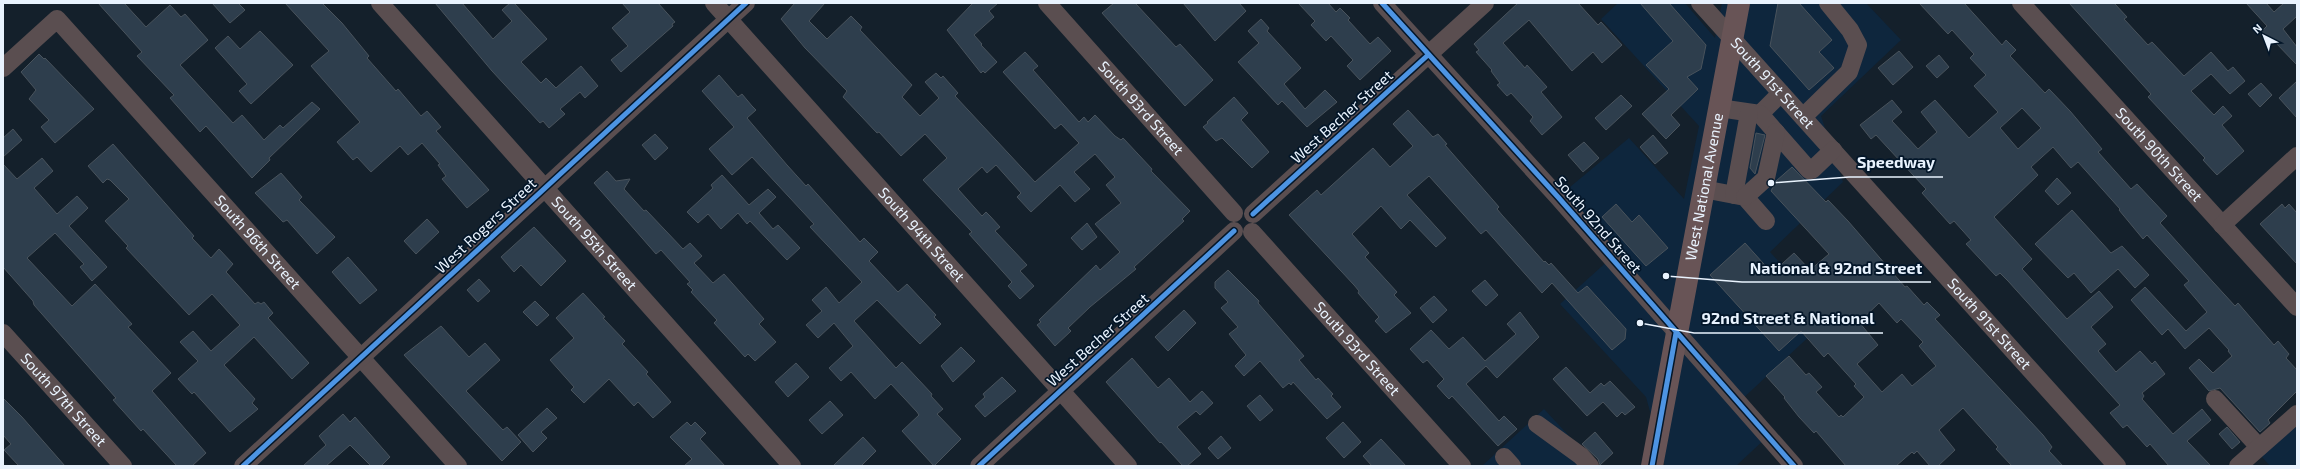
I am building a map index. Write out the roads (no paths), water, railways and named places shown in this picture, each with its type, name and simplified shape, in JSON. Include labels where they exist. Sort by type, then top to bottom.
[{"type":"main road","name":"West National Avenue","points":[[1652,466],[1739,3]]},
{"type":"street","name":"South 95th Street","points":[[380,3],[792,466]]},
{"type":"street","name":"South 94th Street","points":[[714,3],[1128,466]]},
{"type":"street","name":"West Rogers Street","points":[[243,466],[746,3]]},
{"type":"street","name":"South 93rd Street","points":[[1047,3],[1234,213]]},
{"type":"street","name":"South 92nd Street","points":[[1382,3],[1562,202],[1794,466]]},
{"type":"street","name":"West Becher Street","points":[[1254,214],[1485,3]]},
{"type":"street","name":"South 91st Street","points":[[1700,3],[2117,466]]},
{"type":"street","points":[[1802,117],[1849,72],[1858,45],[1850,30],[1828,3]]},
{"type":"street","name":"South 90th Street","points":[[2021,3],[2297,307]]},
{"type":"street","name":"South 96th Street","points":[[3,68],[57,19],[458,466]]},
{"type":"street","points":[[1739,196],[1754,114],[1781,93]]},
{"type":"street","points":[[1719,108],[1754,114],[1776,132],[1809,170],[1812,170],[1833,150]]},
{"type":"street","points":[[1739,196],[1766,178],[1776,132]]},
{"type":"street","points":[[2222,225],[2297,156]]},
{"type":"street","points":[[1704,189],[1739,196],[1766,221]]},
{"type":"street","points":[[1243,209],[1254,214],[1257,223],[1252,232],[1242,235],[1234,231],[1231,220],[1234,213],[1243,209]]},
{"type":"street","name":"West Becher Street","points":[[979,466],[1234,231]]},
{"type":"street","name":"South 93rd Street","points":[[1252,232],[1462,466]]},
{"type":"street","name":"South 97th Street","points":[[3,333],[123,466]]},
{"type":"street","points":[[2215,399],[2259,447]]},
{"type":"street","points":[[2238,466],[2297,414]]},
{"type":"street","points":[[1537,424],[1580,456],[1590,466]]},
{"type":"place","name":"Speedway","points":[[1771,183]]},
{"type":"place","name":"National & 92nd Street","points":[[1666,276]]},
{"type":"place","name":"92nd Street & National","points":[[1640,323]]}]
